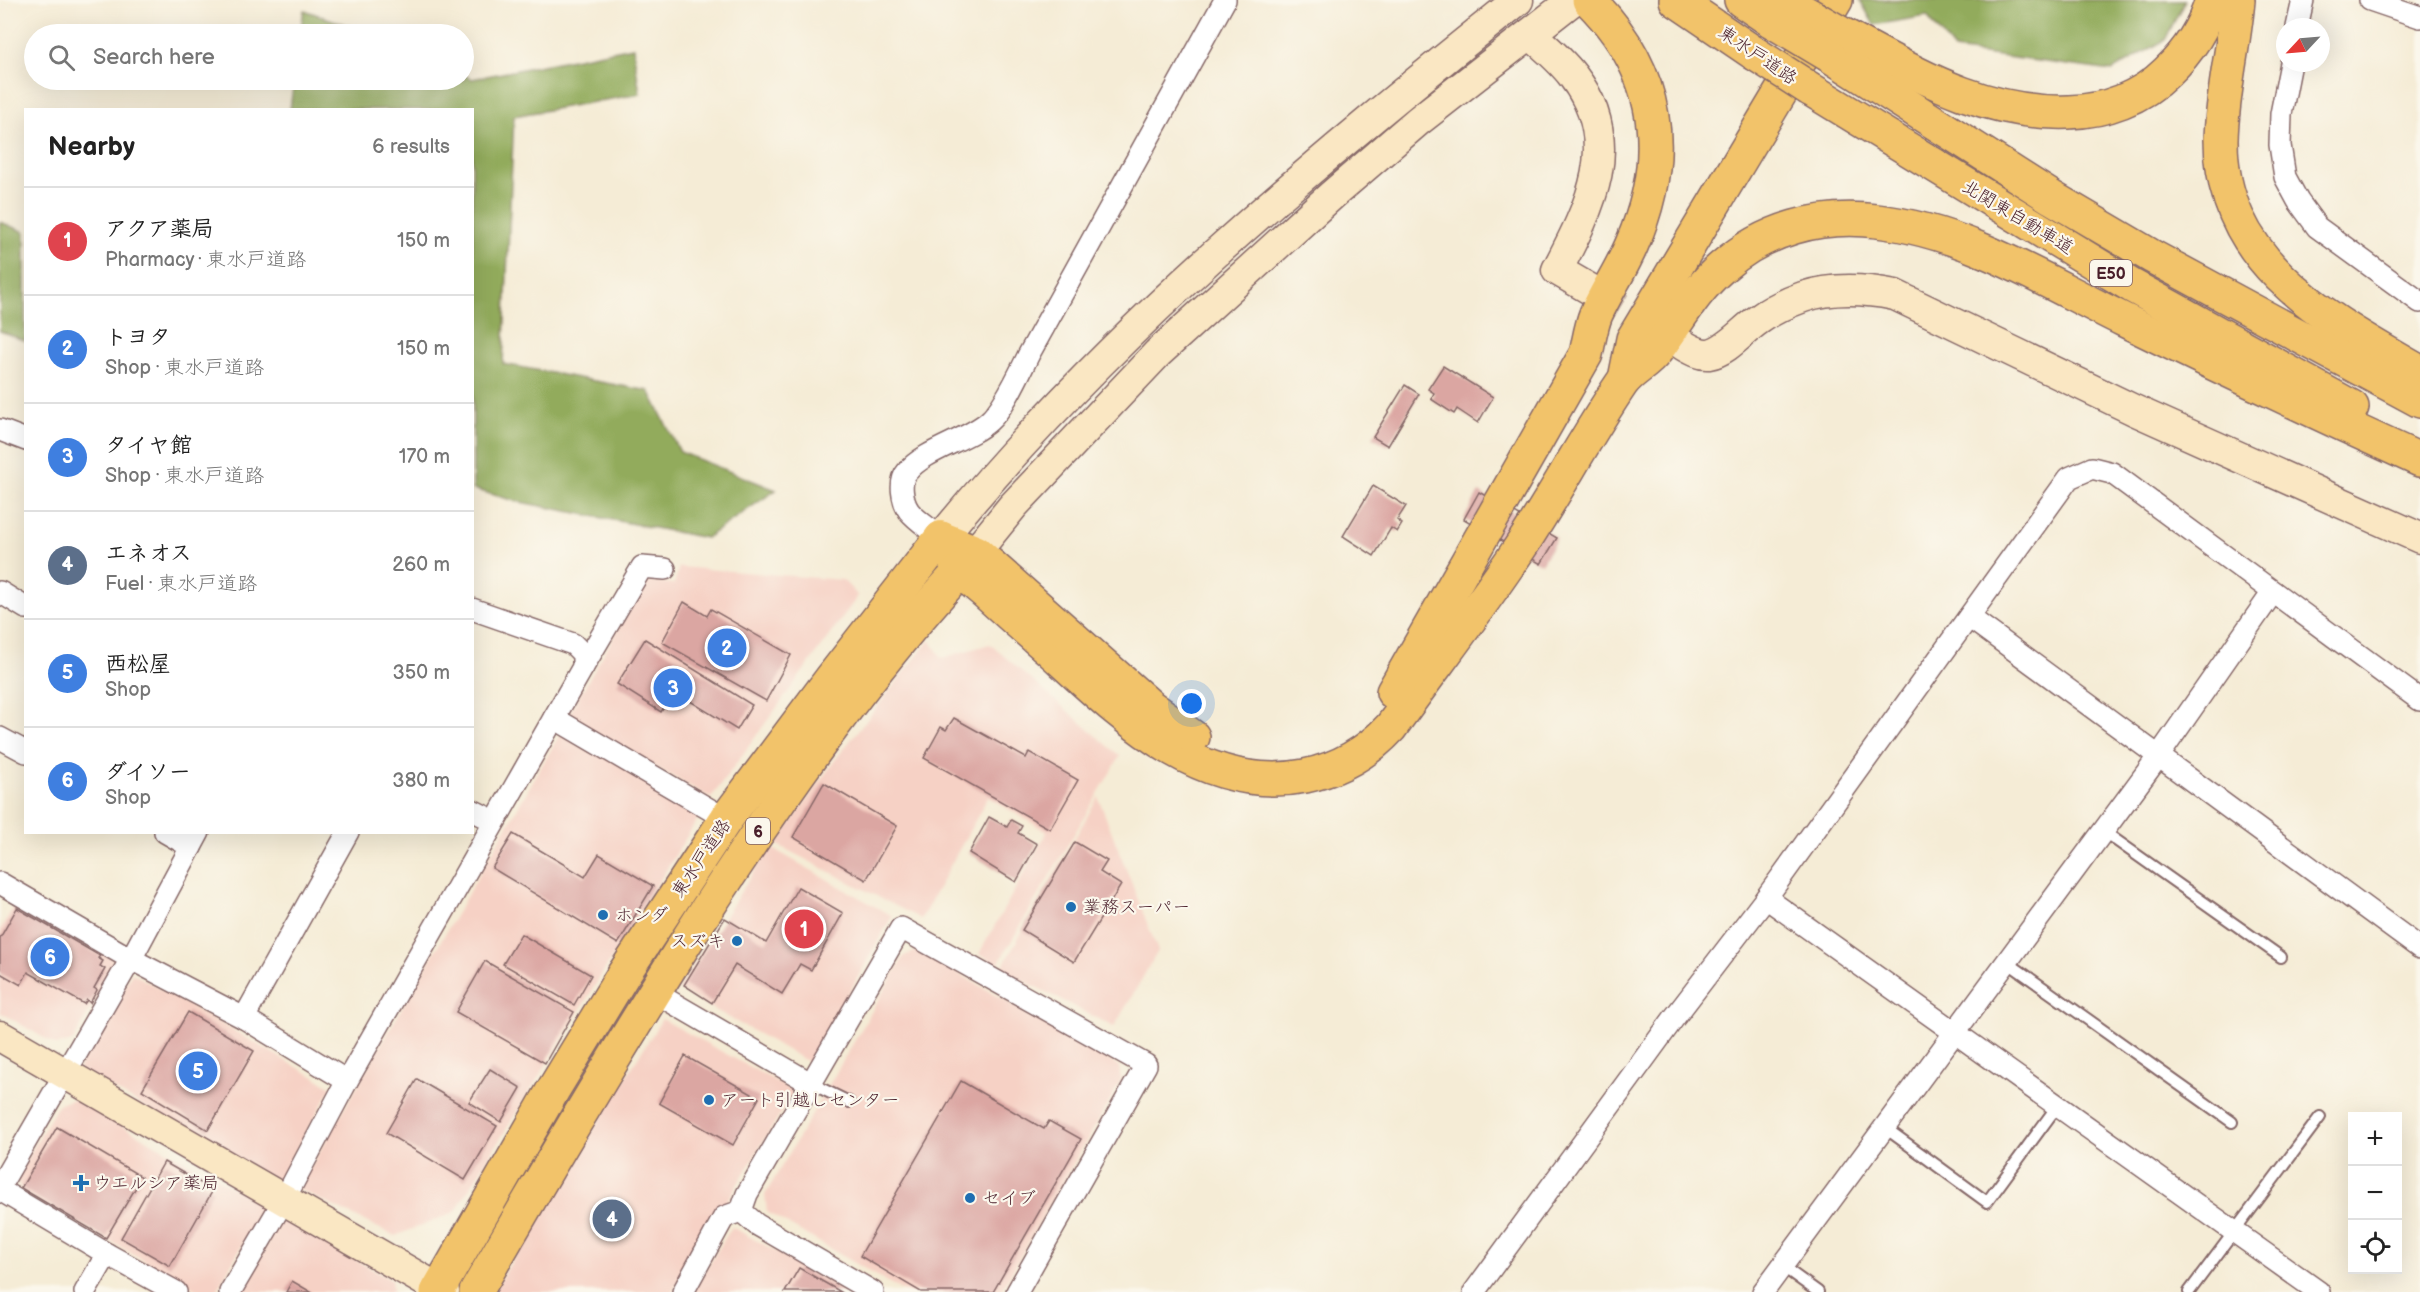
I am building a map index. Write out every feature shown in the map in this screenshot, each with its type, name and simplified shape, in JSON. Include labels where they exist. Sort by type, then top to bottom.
[{"type":"highway","name":"東水戸道路","points":[[1676,0],[1810,89]]},
{"type":"highway","name":"東水戸道路","points":[[1741,0],[1780,7],[1836,45]]},
{"type":"highway","points":[[1586,354],[1618,330],[1814,0]]},
{"type":"highway","points":[[1625,379],[1633,339],[1836,0]]},
{"type":"highway","points":[[1836,45],[1999,107],[2029,112],[2083,112],[2110,106],[2153,86],[2184,55],[2207,17],[2212,0]]},
{"type":"highway","points":[[2238,0],[2225,93],[2222,141],[2230,201],[2242,227],[2258,253],[2302,298],[2345,328],[2420,372]]},
{"type":"highway","points":[[941,538],[1151,707],[1204,744],[1227,753],[1273,760],[1297,758],[1319,751],[1359,731],[1374,720],[1387,704],[1586,354],[1595,316],[1632,246],[1652,186],[1655,158],[1654,126],[1649,98],[1641,75],[1631,53],[1587,3]]},
{"type":"highway","name":"北関東自動車道","points":[[1836,45],[2051,197],[2153,257],[2420,401]]},
{"type":"highway","name":"北関東自動車道","points":[[1810,89],[2132,286],[2420,442]]},
{"type":"highway","points":[[968,561],[1105,700],[1132,722],[1175,750],[1198,763],[1239,776],[1280,780],[1320,773],[1376,743],[1390,727],[1525,540],[1625,379],[1654,355],[1679,315],[1701,288],[1720,268],[1740,252],[1766,237],[1817,220],[1875,220],[1906,225],[1972,245],[2215,364],[2420,460]]},
{"type":"highway","name":"東水戸道路","points":[[440,1291],[553,1090],[623,975],[726,819],[941,538]]},
{"type":"highway","name":"東水戸道路","points":[[476,1292],[654,992],[754,836],[831,730],[924,610],[968,561]]},
{"type":"street","points":[[1225,0],[1011,389],[990,421],[918,462],[906,472],[902,483],[904,500],[910,511],[941,538],[986,482],[1137,326],[1310,169],[1503,4]]},
{"type":"street","points":[[2299,18],[2302,0]]},
{"type":"street","points":[[2370,0],[2420,17]]},
{"type":"street","points":[[968,561],[1013,506],[1158,353],[1332,195],[1418,121],[1530,34],[1587,3]]},
{"type":"street","points":[[1530,34],[1574,77],[1585,96],[1596,125],[1599,148],[1596,181],[1581,223],[1557,270],[1595,292]]},
{"type":"street","points":[[2289,72],[2281,114],[2280,145],[2285,177],[2298,201],[2317,227],[2420,302]]},
{"type":"street","points":[[1683,345],[1696,352],[1709,354],[1725,346],[1759,318],[1803,297],[1834,291],[1867,289],[1895,295],[2134,410],[2420,538]]},
{"type":"street","points":[[0,430],[24,439]]},
{"type":"street","points":[[1474,1292],[1674,1018],[1766,898],[2069,478],[2092,468],[2112,473],[2420,700]]},
{"type":"street","points":[[230,1292],[284,1200],[347,1081],[494,821],[642,567],[665,569]]},
{"type":"street","points":[[0,592],[24,607]]},
{"type":"street","points":[[1763,1292],[2158,756],[2273,592]]},
{"type":"street","points":[[474,610],[573,644],[583,654],[583,667]]},
{"type":"street","points":[[1969,617],[2420,948]]},
{"type":"street","points":[[554,718],[726,819]]},
{"type":"street","points":[[0,738],[24,751]]},
{"type":"street","points":[[474,811],[494,821]]},
{"type":"street","points":[[172,834],[195,840],[131,959],[0,1188],[107,1254],[176,1292]]},
{"type":"street","points":[[244,1018],[347,834]]},
{"type":"street","points":[[0,883],[131,959],[244,1018],[347,1081]]},
{"type":"street","points":[[1766,898],[1956,1031],[2319,1292]]},
{"type":"street","points":[[741,1211],[747,1194],[901,928],[1146,1065],[1017,1292]]},
{"type":"street","points":[[654,992],[812,1084]]},
{"type":"street","points":[[0,1036],[440,1291]]},
{"type":"street","points":[[683,1292],[724,1217],[741,1211]]},
{"type":"street","points":[[741,1211],[756,1224],[873,1292]]},
{"type":"street","points":[[85,1292],[107,1254]]},
{"type":"lane","points":[[2103,831],[2281,957]]},
{"type":"lane","points":[[2007,962],[2232,1122]]},
{"type":"lane","points":[[812,1084],[849,1102]]},
{"type":"lane","points":[[1884,1127],[1987,1202],[2058,1105]]},
{"type":"lane","points":[[2189,1292],[2320,1117]]},
{"type":"lane","points":[[1782,1266],[1818,1292]]},
{"type":"shaded area","points":[[679,567],[843,580],[858,596],[711,798],[567,717],[646,581],[674,584]]},
{"type":"shaded area","points":[[930,640],[942,658],[990,644],[1120,756],[998,964],[979,954],[1047,832],[988,797],[921,919],[776,844],[835,760]]},
{"type":"shaded area","points":[[563,729],[702,812],[455,1212],[395,1236],[298,1189]]},
{"type":"shaded area","points":[[1098,797],[1158,951],[1114,1027],[1001,969]]},
{"type":"shaded area","points":[[770,847],[892,916],[810,1063],[678,989]]},
{"type":"shaded area","points":[[18,900],[112,958],[113,968],[73,1041],[56,1045],[0,1012],[0,930]]},
{"type":"shaded area","points":[[918,950],[1119,1066],[1121,1081],[1000,1292],[905,1292],[767,1212],[765,1195],[904,956]]},
{"type":"shaded area","points":[[132,973],[332,1087],[278,1182],[78,1069]]},
{"type":"shaded area","points":[[662,1019],[794,1091],[672,1292],[493,1292]]},
{"type":"shaded area","points":[[74,1099],[264,1205],[216,1292],[201,1292],[22,1192],[16,1178],[58,1105]]},
{"type":"shaded area","points":[[281,1218],[391,1280],[393,1292],[240,1292]]},
{"type":"shaded area","points":[[732,1227],[849,1292],[692,1292]]},
{"type":"green space","points":[[1860,0],[2185,0],[2165,40],[2112,71],[1954,50],[1927,16],[1874,25]]},
{"type":"green space","points":[[304,10],[344,24],[302,24]]},
{"type":"green space","points":[[633,47],[640,94],[514,116],[503,364],[649,391],[680,452],[776,490],[706,538],[515,501],[474,489],[474,108],[290,108],[293,90],[474,90],[474,79]]},
{"type":"green space","points":[[0,222],[24,232],[24,341],[0,331]]},
{"type":"building","points":[[1443,366],[1493,397],[1478,423],[1457,409],[1454,414],[1431,399],[1434,393],[1428,389]]},
{"type":"building","points":[[1405,385],[1419,394],[1388,446],[1373,437]]},
{"type":"building","points":[[1373,486],[1406,506],[1397,520],[1402,524],[1397,532],[1391,528],[1374,556],[1343,536]]},
{"type":"building","points":[[1479,492],[1557,538],[1541,564],[1464,519]]},
{"type":"building","points":[[684,602],[707,616],[711,609],[791,655],[766,701],[662,642]]},
{"type":"building","points":[[645,639],[752,705],[737,730],[674,691],[661,712],[617,684]]},
{"type":"building","points":[[954,718],[1026,758],[1029,752],[1078,780],[1050,829],[924,758],[941,727],[946,730]]},
{"type":"building","points":[[824,783],[897,826],[866,880],[793,837]]},
{"type":"building","points":[[989,817],[1007,827],[1011,820],[1022,826],[1018,833],[1037,844],[1016,882],[969,853]]},
{"type":"building","name":"ホンダ","points":[[513,834],[585,877],[599,854],[653,886],[618,944],[492,868]]},
{"type":"building","name":"業務スーパー","points":[[1075,842],[1107,861],[1100,872],[1121,885],[1074,962],[1022,930]]},
{"type":"building","points":[[798,887],[843,913],[811,970],[800,964],[782,994],[735,965],[712,1003],[684,985],[725,918],[766,943]]},
{"type":"building","points":[[17,908],[100,956],[98,958],[103,961],[100,966],[105,969],[94,988],[97,990],[90,1003],[87,1000],[84,1004],[28,972],[21,985],[0,973],[0,938]]},
{"type":"building","points":[[521,934],[591,975],[574,1005],[503,964]]},
{"type":"building","points":[[485,961],[574,1012],[545,1063],[456,1012]]},
{"type":"building","points":[[188,1012],[254,1051],[208,1130],[142,1090]]},
{"type":"building","name":"アート引越しセンター","points":[[685,1056],[759,1098],[733,1145],[659,1103]]},
{"type":"building","points":[[490,1069],[521,1088],[501,1122],[469,1102]]},
{"type":"building","points":[[417,1079],[497,1126],[465,1180],[386,1133]]},
{"type":"building","name":"セイブ","points":[[961,1081],[1044,1129],[1049,1121],[1081,1139],[993,1292],[921,1292],[860,1256]]},
{"type":"building","name":"ウエルシア薬局","points":[[57,1127],[142,1177],[106,1238],[21,1188]]},
{"type":"building","points":[[164,1162],[213,1190],[170,1266],[121,1238]]},
{"type":"building","points":[[799,1268],[841,1292],[785,1292]]},
{"type":"building","points":[[292,1281],[311,1292],[286,1292]]},
{"type":"tunnel","points":[[1595,292],[1664,334]]},
{"type":"place","name":"トヨタ","points":[[727,648]]},
{"type":"place","name":"タイヤ館","points":[[673,688]]},
{"type":"place","name":"業務スーパー","points":[[1071,907]]},
{"type":"place","name":"ホンダ","points":[[603,915]]},
{"type":"place","name":"アクア薬局","points":[[804,929]]},
{"type":"place","name":"スズキ","points":[[737,941]]},
{"type":"place","name":"ダイソー","points":[[50,957]]},
{"type":"place","name":"西松屋","points":[[198,1071]]},
{"type":"place","name":"アート引越しセンター","points":[[709,1100]]},
{"type":"place","name":"ウエルシア薬局","points":[[81,1183]]},
{"type":"place","name":"セイブ","points":[[970,1198]]},
{"type":"place","name":"エネオス","points":[[612,1219]]}]
